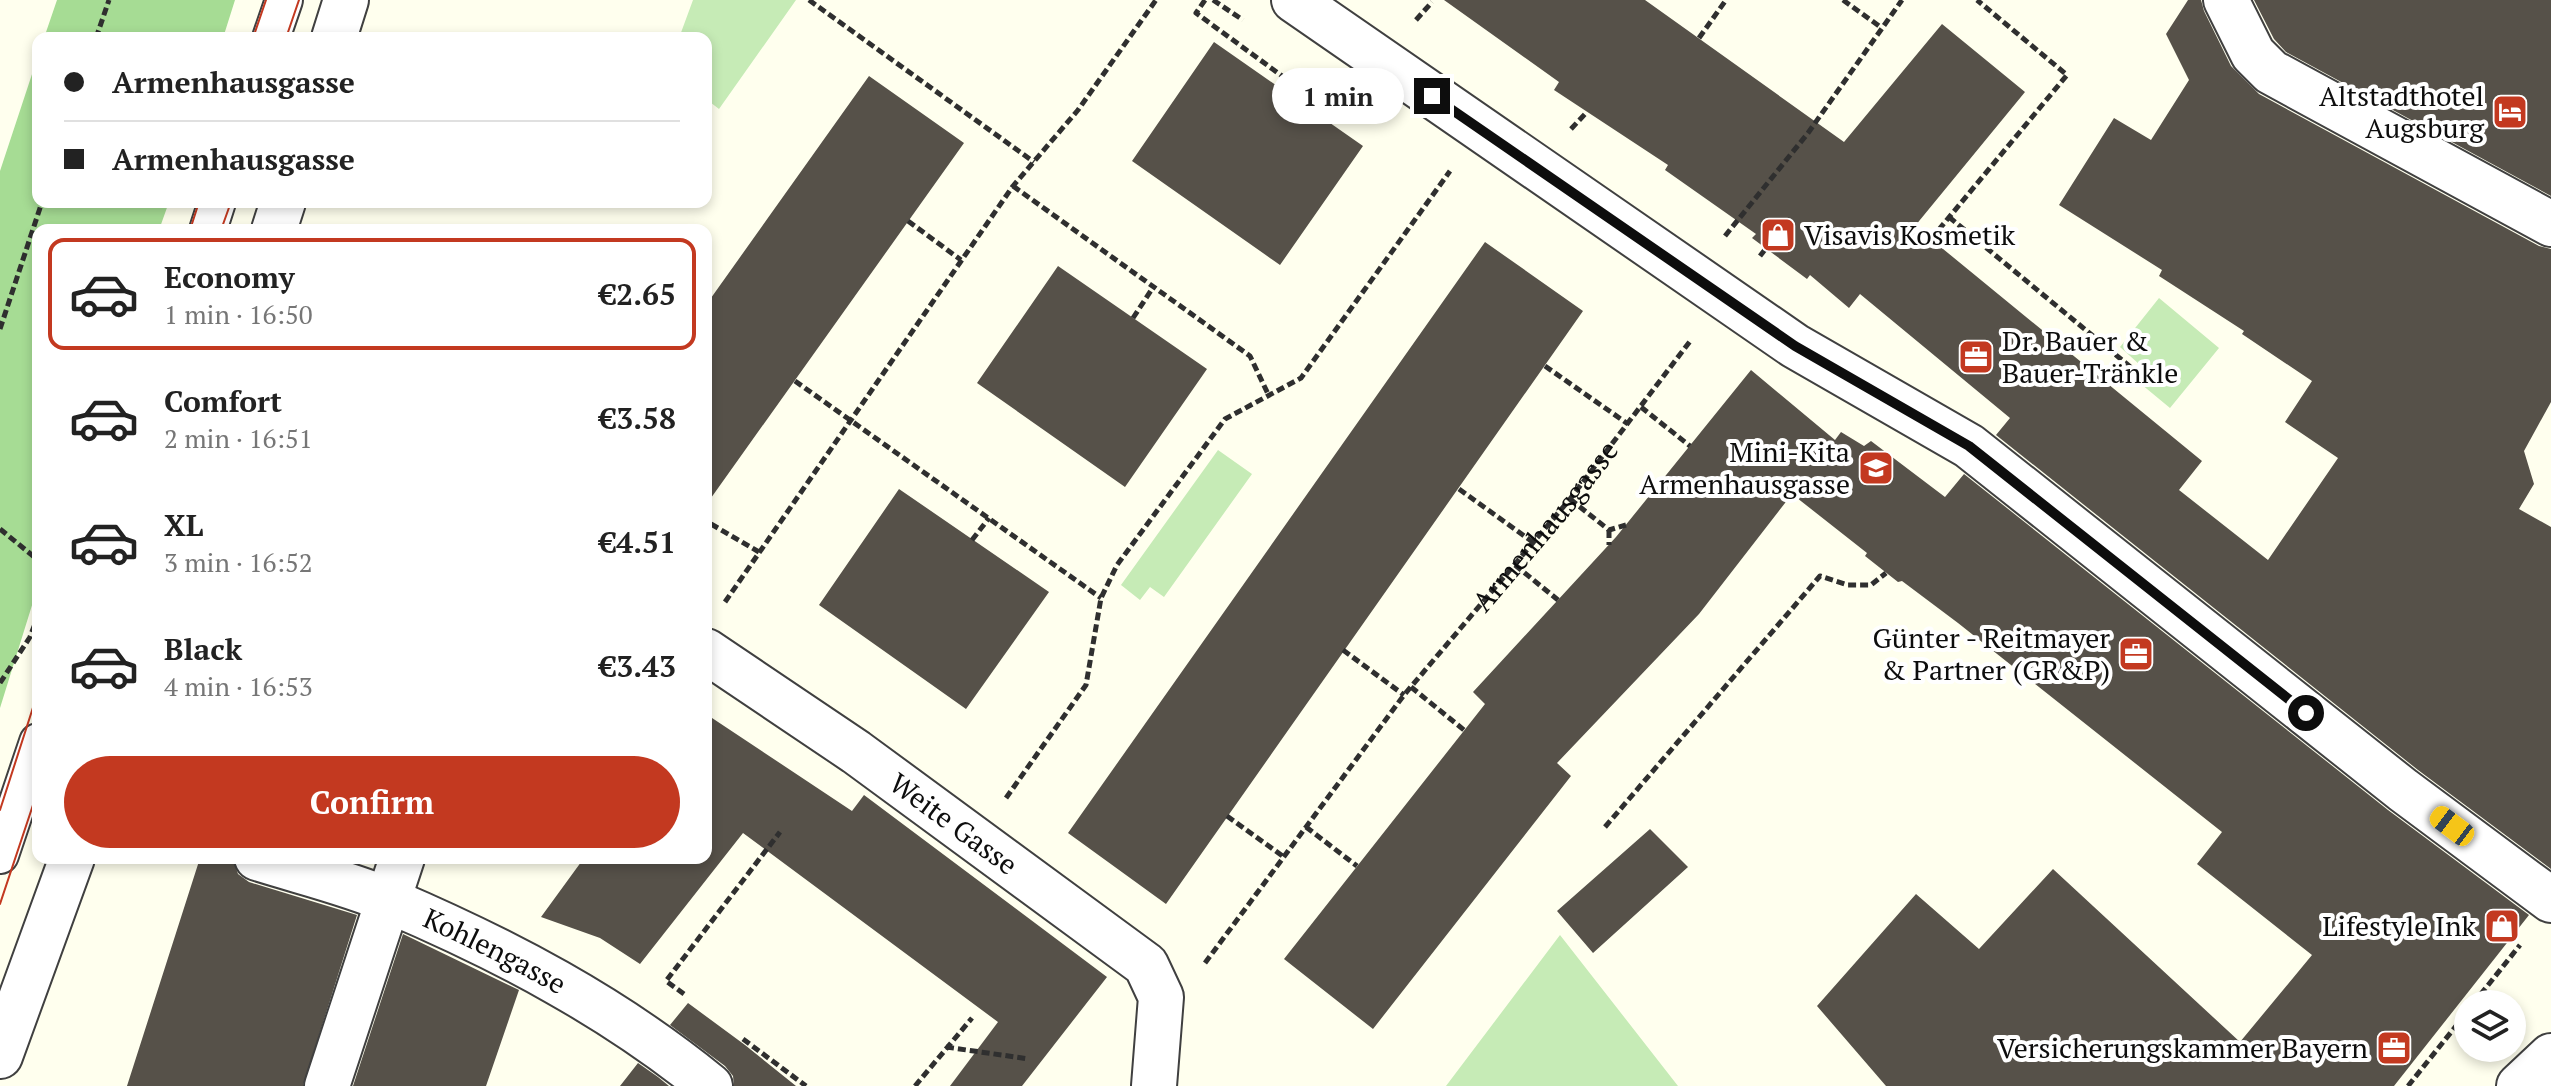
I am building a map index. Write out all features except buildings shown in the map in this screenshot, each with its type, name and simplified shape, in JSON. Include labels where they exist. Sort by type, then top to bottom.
[{"type":"street","points":[[336,32],[346,0]]},
{"type":"street","points":[[1294,0],[1795,346],[1969,446],[2403,790],[2551,900]]},
{"type":"street","points":[[2226,0],[2253,54],[2271,72],[2551,224]]},
{"type":"street","name":"Weite Gasse","points":[[712,655],[977,838],[1146,965],[1161,997],[1154,1086]]},
{"type":"street","points":[[0,1056],[70,864]]},
{"type":"street","name":"Kohlengasse","points":[[276,864],[388,900],[553,978],[603,1008],[710,1086]]},
{"type":"street","points":[[327,1086],[400,864]]},
{"type":"street","points":[[2519,1086],[2551,1056]]},
{"type":"lane","points":[[273,32],[284,0]]},
{"type":"lane","points":[[0,855],[32,760]]},
{"type":"path","points":[[98,32],[109,0]]},
{"type":"path","points":[[809,0],[1034,162]]},
{"type":"path","points":[[721,608],[1013,186],[1078,110],[1156,0]]},
{"type":"path","points":[[1205,0],[1196,13],[1308,95],[1303,103]]},
{"type":"path","points":[[1699,38],[1726,0]]},
{"type":"path","points":[[1843,0],[1882,28]]},
{"type":"path","points":[[1693,276],[1808,133],[1902,0]]},
{"type":"path","points":[[1931,239],[2067,75],[1977,0]]},
{"type":"path","points":[[1416,21],[1432,2]]},
{"type":"path","points":[[1570,130],[1586,113]]},
{"type":"path","points":[[1013,186],[1250,356],[1269,396]]},
{"type":"path","points":[[977,838],[1086,685],[1101,598],[1117,565],[1225,419],[1301,378],[1437,188]]},
{"type":"path","points":[[1949,217],[2145,379]]},
{"type":"path","points":[[908,221],[961,260]]},
{"type":"path","points":[[0,329],[32,232]]},
{"type":"path","points":[[1756,260],[1770,243]]},
{"type":"path","points":[[1133,318],[1154,286]]},
{"type":"path","name":"Armenhausgasse","points":[[1411,687],[1570,499],[1694,336]]},
{"type":"path","points":[[1545,366],[1628,424]]},
{"type":"path","points":[[795,381],[1101,598]]},
{"type":"path","points":[[1641,407],[1690,446]]},
{"type":"path","points":[[1459,489],[1534,543]]},
{"type":"path","points":[[1570,499],[1609,530]]},
{"type":"path","points":[[972,540],[989,518]]},
{"type":"path","points":[[712,525],[759,552]]},
{"type":"path","points":[[1609,530],[1626,525]]},
{"type":"path","points":[[0,529],[32,555]]},
{"type":"path","points":[[1609,530],[1609,545]]},
{"type":"path","points":[[1515,565],[1558,600]]},
{"type":"path","points":[[1605,827],[1820,576],[1848,585],[1871,585],[1886,573]]},
{"type":"path","points":[[0,683],[32,632]]},
{"type":"path","points":[[1343,650],[1404,695]]},
{"type":"path","points":[[1159,1024],[1411,687],[1464,730]]},
{"type":"path","points":[[1227,816],[1284,857]]},
{"type":"path","points":[[1306,827],[1357,866]]},
{"type":"path","points":[[691,1000],[666,981],[780,832]]},
{"type":"path","points":[[2484,990],[2522,943]]},
{"type":"path","points":[[915,1086],[972,1018]]},
{"type":"path","points":[[2408,1086],[2454,1028]]},
{"type":"path","points":[[742,1038],[806,1086]]},
{"type":"path","points":[[946,1047],[1029,1059]]},
{"type":"green space","points":[[57,0],[235,0],[225,32],[46,32]]},
{"type":"green space","points":[[693,0],[796,0],[719,109],[712,104],[712,32],[681,32]]},
{"type":"green space","points":[[32,74],[32,208],[167,208],[161,224],[32,224],[32,605],[0,708],[0,171]]},
{"type":"green space","points":[[2159,298],[2219,348],[2170,408],[2141,384],[2149,373],[2120,347]]},
{"type":"green space","points":[[1218,450],[1252,474],[1164,597],[1150,587],[1140,600],[1121,585]]},
{"type":"green space","points":[[1560,935],[1678,1086],[1446,1086]]},
{"type":"tram line","points":[[255,32],[266,0]]},
{"type":"tram line","points":[[288,32],[299,0]]},
{"type":"tram line","points":[[192,224],[197,208]]},
{"type":"tram line","points":[[223,224],[229,208]]},
{"type":"tram line","points":[[0,810],[32,711]]},
{"type":"tram line","points":[[0,904],[32,808]]},
{"type":"place","name":"Altstadthotel Augsburg","points":[[2510,112]]},
{"type":"place","name":"Visavis Kosmetik","points":[[1778,235]]},
{"type":"place","name":"Dr. Bauer & Bauer-Tränkle","points":[[1976,357]]},
{"type":"place","name":"Mini-Kita Armenhausgasse","points":[[1876,468]]},
{"type":"place","name":"Günter - Reitmayer & Partner (GR&P)","points":[[2136,654]]},
{"type":"place","name":"Lifestyle Ink","points":[[2502,926]]},
{"type":"place","name":"Versicherungskammer Bayern","points":[[2394,1048]]},
{"type":"route","points":[[1432,96],[1795,346],[1969,446],[2306,713]]}]
